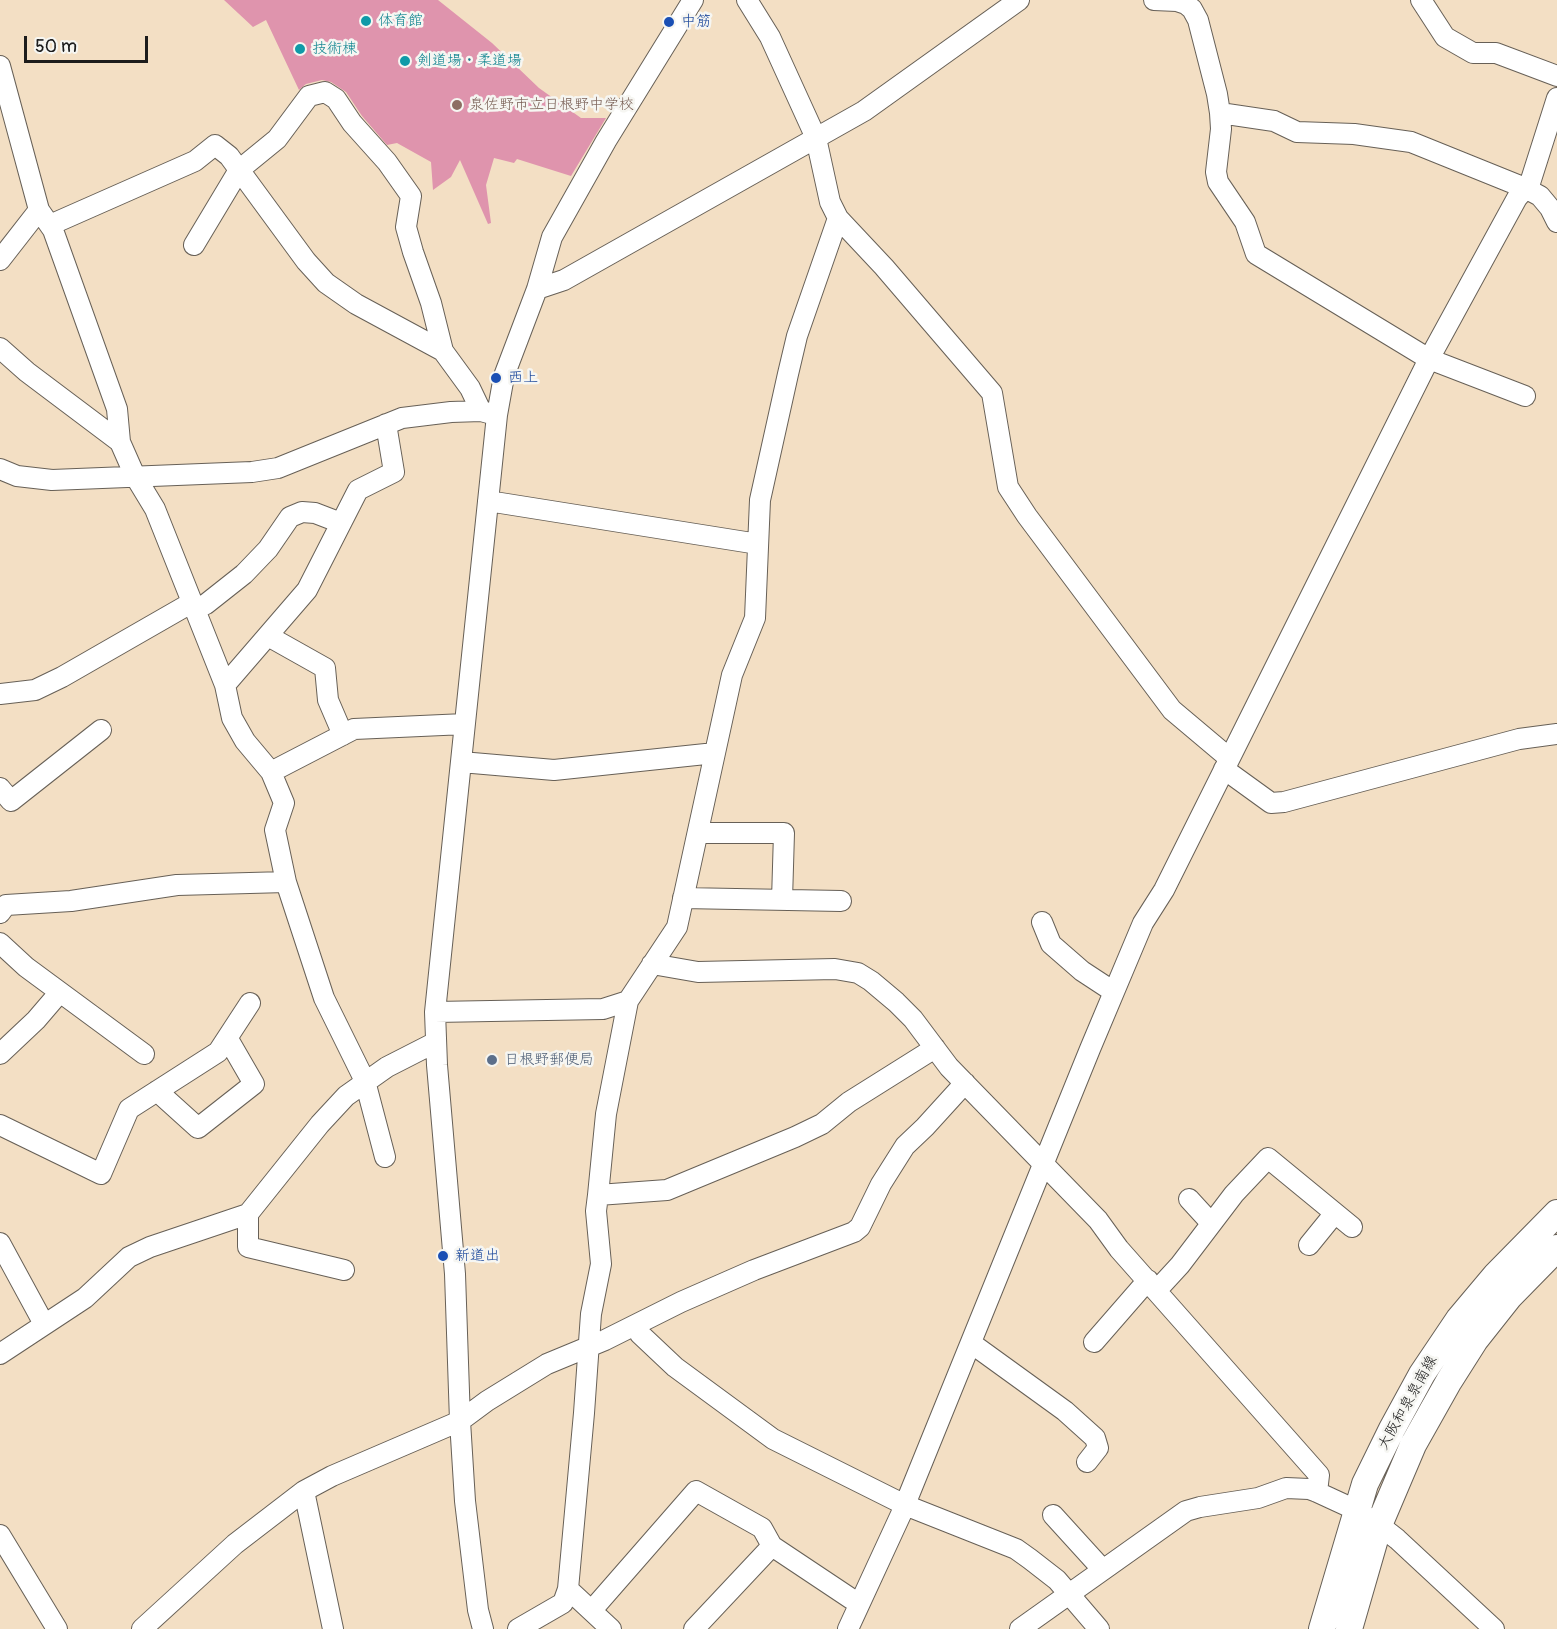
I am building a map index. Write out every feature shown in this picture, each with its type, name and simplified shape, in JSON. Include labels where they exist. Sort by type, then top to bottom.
[{"type":"main road","name":"大阪和泉泉南線","points":[[1322,1629],[1365,1484],[1422,1374],[1453,1328],[1496,1275],[1557,1213]]},
{"type":"main road","name":"大阪和泉泉南線","points":[[1349,1629],[1379,1526],[1413,1445],[1449,1381],[1475,1341],[1509,1296],[1557,1248]]},
{"type":"street","points":[[483,1629],[469,1532],[460,1421],[455,1274],[435,1012],[488,501],[489,413],[537,289],[552,237],[606,141],[693,0]]},
{"type":"street","points":[[747,0],[770,37],[816,138],[830,202],[838,218],[892,276],[992,393],[1008,487],[1027,516],[1172,710],[1271,803],[1519,739],[1557,734]]},
{"type":"street","points":[[537,289],[564,280],[864,111],[1019,0]]},
{"type":"street","points":[[1154,0],[1177,1],[1186,4],[1198,20],[1220,113],[1221,129],[1216,172],[1218,182],[1245,222],[1256,254],[1429,359],[1525,396]]},
{"type":"street","points":[[1421,0],[1445,37],[1473,52],[1496,53],[1557,76]]},
{"type":"street","points":[[0,66],[45,218],[117,409],[120,442],[135,476],[155,509],[225,685],[232,718],[245,741],[271,772],[284,803],[275,830],[285,882],[324,998],[365,1081],[385,1157]]},
{"type":"street","points":[[194,245],[239,170],[277,139],[309,96],[325,92],[336,99],[352,123],[387,162],[411,196],[406,227],[431,303],[443,351],[489,413]]},
{"type":"street","points":[[848,1629],[905,1505],[1143,923],[1164,890],[1429,359],[1517,198],[1530,183],[1557,98]]},
{"type":"street","points":[[1220,113],[1274,122],[1297,132],[1354,134],[1412,142],[1526,188],[1540,196],[1550,208],[1557,222]]},
{"type":"street","points":[[0,260],[45,218],[195,161],[215,145],[229,156],[306,261],[326,283],[356,304],[443,351]]},
{"type":"street","points":[[518,1629],[563,1603],[568,1589],[591,1314],[601,1264],[596,1211],[606,1114],[628,1000],[677,927],[732,675],[755,618],[760,500],[797,336],[838,218]]},
{"type":"street","points":[[0,348],[27,372],[120,442]]},
{"type":"street","points":[[0,469],[17,476],[52,480],[252,472],[278,468],[402,418],[451,412],[489,413]]},
{"type":"street","points":[[225,685],[307,590],[358,490],[394,472],[386,424]]},
{"type":"street","points":[[488,501],[758,544]]},
{"type":"street","points":[[0,694],[35,690],[193,606],[206,604],[244,574],[267,549],[290,517],[302,512],[315,513],[341,523]]},
{"type":"street","points":[[268,636],[325,668],[328,700],[343,735]]},
{"type":"street","points":[[271,772],[354,729],[465,724]]},
{"type":"street","points":[[0,788],[11,801],[101,730]]},
{"type":"street","points":[[461,762],[554,770],[715,753]]},
{"type":"street","points":[[698,832],[784,833],[782,900]]},
{"type":"street","points":[[0,913],[6,905],[71,901],[177,885],[285,882]]},
{"type":"street","points":[[683,898],[841,901]]},
{"type":"street","points":[[1042,922],[1051,944],[1082,971],[1114,992]]},
{"type":"street","points":[[0,943],[26,967],[144,1054]]},
{"type":"street","points":[[652,964],[698,972],[835,969],[858,973],[871,981],[913,1019],[964,1083],[1098,1220],[1119,1249],[1319,1475],[1317,1492]]},
{"type":"street","points":[[0,1054],[36,1020],[60,992]]},
{"type":"street","points":[[435,1012],[603,1009],[628,1000]]},
{"type":"street","points":[[0,1125],[101,1174],[129,1109],[218,1052],[250,1003]]},
{"type":"street","points":[[157,1091],[198,1128],[254,1084],[228,1038]]},
{"type":"street","points":[[0,1354],[85,1298],[129,1257],[150,1247],[248,1214],[320,1124],[346,1096],[387,1067],[436,1042]]},
{"type":"street","points":[[598,1195],[667,1190],[785,1141],[822,1124],[849,1102],[935,1048]]},
{"type":"street","points":[[142,1629],[235,1544],[304,1491],[332,1476],[460,1421],[487,1401],[547,1364],[589,1347],[681,1302],[754,1270],[854,1232],[860,1227],[881,1184],[905,1146],[964,1083]]},
{"type":"street","points":[[1094,1343],[1152,1285],[1180,1265],[1234,1194],[1268,1158],[1352,1227]]},
{"type":"street","points":[[1189,1199],[1211,1223]]},
{"type":"street","points":[[1309,1245],[1335,1213]]},
{"type":"street","points":[[248,1214],[248,1247],[344,1270]]},
{"type":"street","points":[[0,1243],[44,1324]]},
{"type":"street","points":[[636,1325],[640,1334],[675,1367],[773,1439],[905,1505],[1016,1549],[1057,1580],[1099,1629]]},
{"type":"street","points":[[971,1343],[1065,1411],[1095,1437],[1098,1449],[1087,1462]]},
{"type":"street","points":[[1020,1629],[1186,1511],[1258,1498],[1286,1488],[1309,1489],[1356,1510],[1397,1539],[1494,1629]]},
{"type":"street","points":[[304,1491],[333,1629]]},
{"type":"street","points":[[591,1610],[696,1491],[762,1528],[772,1546],[859,1604]]},
{"type":"street","points":[[1053,1515],[1103,1570]]},
{"type":"street","points":[[0,1535],[57,1629]]},
{"type":"street","points":[[694,1629],[772,1546]]},
{"type":"street","points":[[568,1589],[610,1629]]},
{"type":"building","name":"泉佐野市立日根野中学校","points":[[224,0],[438,0],[492,43],[539,88],[581,118],[606,118],[571,176],[517,159],[514,163],[494,158],[486,185],[491,223],[488,224],[460,160],[451,177],[433,190],[431,162],[397,143],[387,145],[362,116],[346,92],[331,82],[322,80],[306,84],[299,90],[266,20],[253,27]]},
{"type":"place","name":"体育館","points":[[366,21]]},
{"type":"place","name":"中筋","points":[[669,22]]},
{"type":"place","name":"技術棟","points":[[300,49]]},
{"type":"place","name":"剣道場・柔道場","points":[[405,61]]},
{"type":"place","name":"泉佐野市立日根野中学校","points":[[457,105]]},
{"type":"place","name":"西上","points":[[496,378]]},
{"type":"place","name":"日根野郵便局","points":[[492,1060]]},
{"type":"place","name":"新道出","points":[[443,1256]]}]
